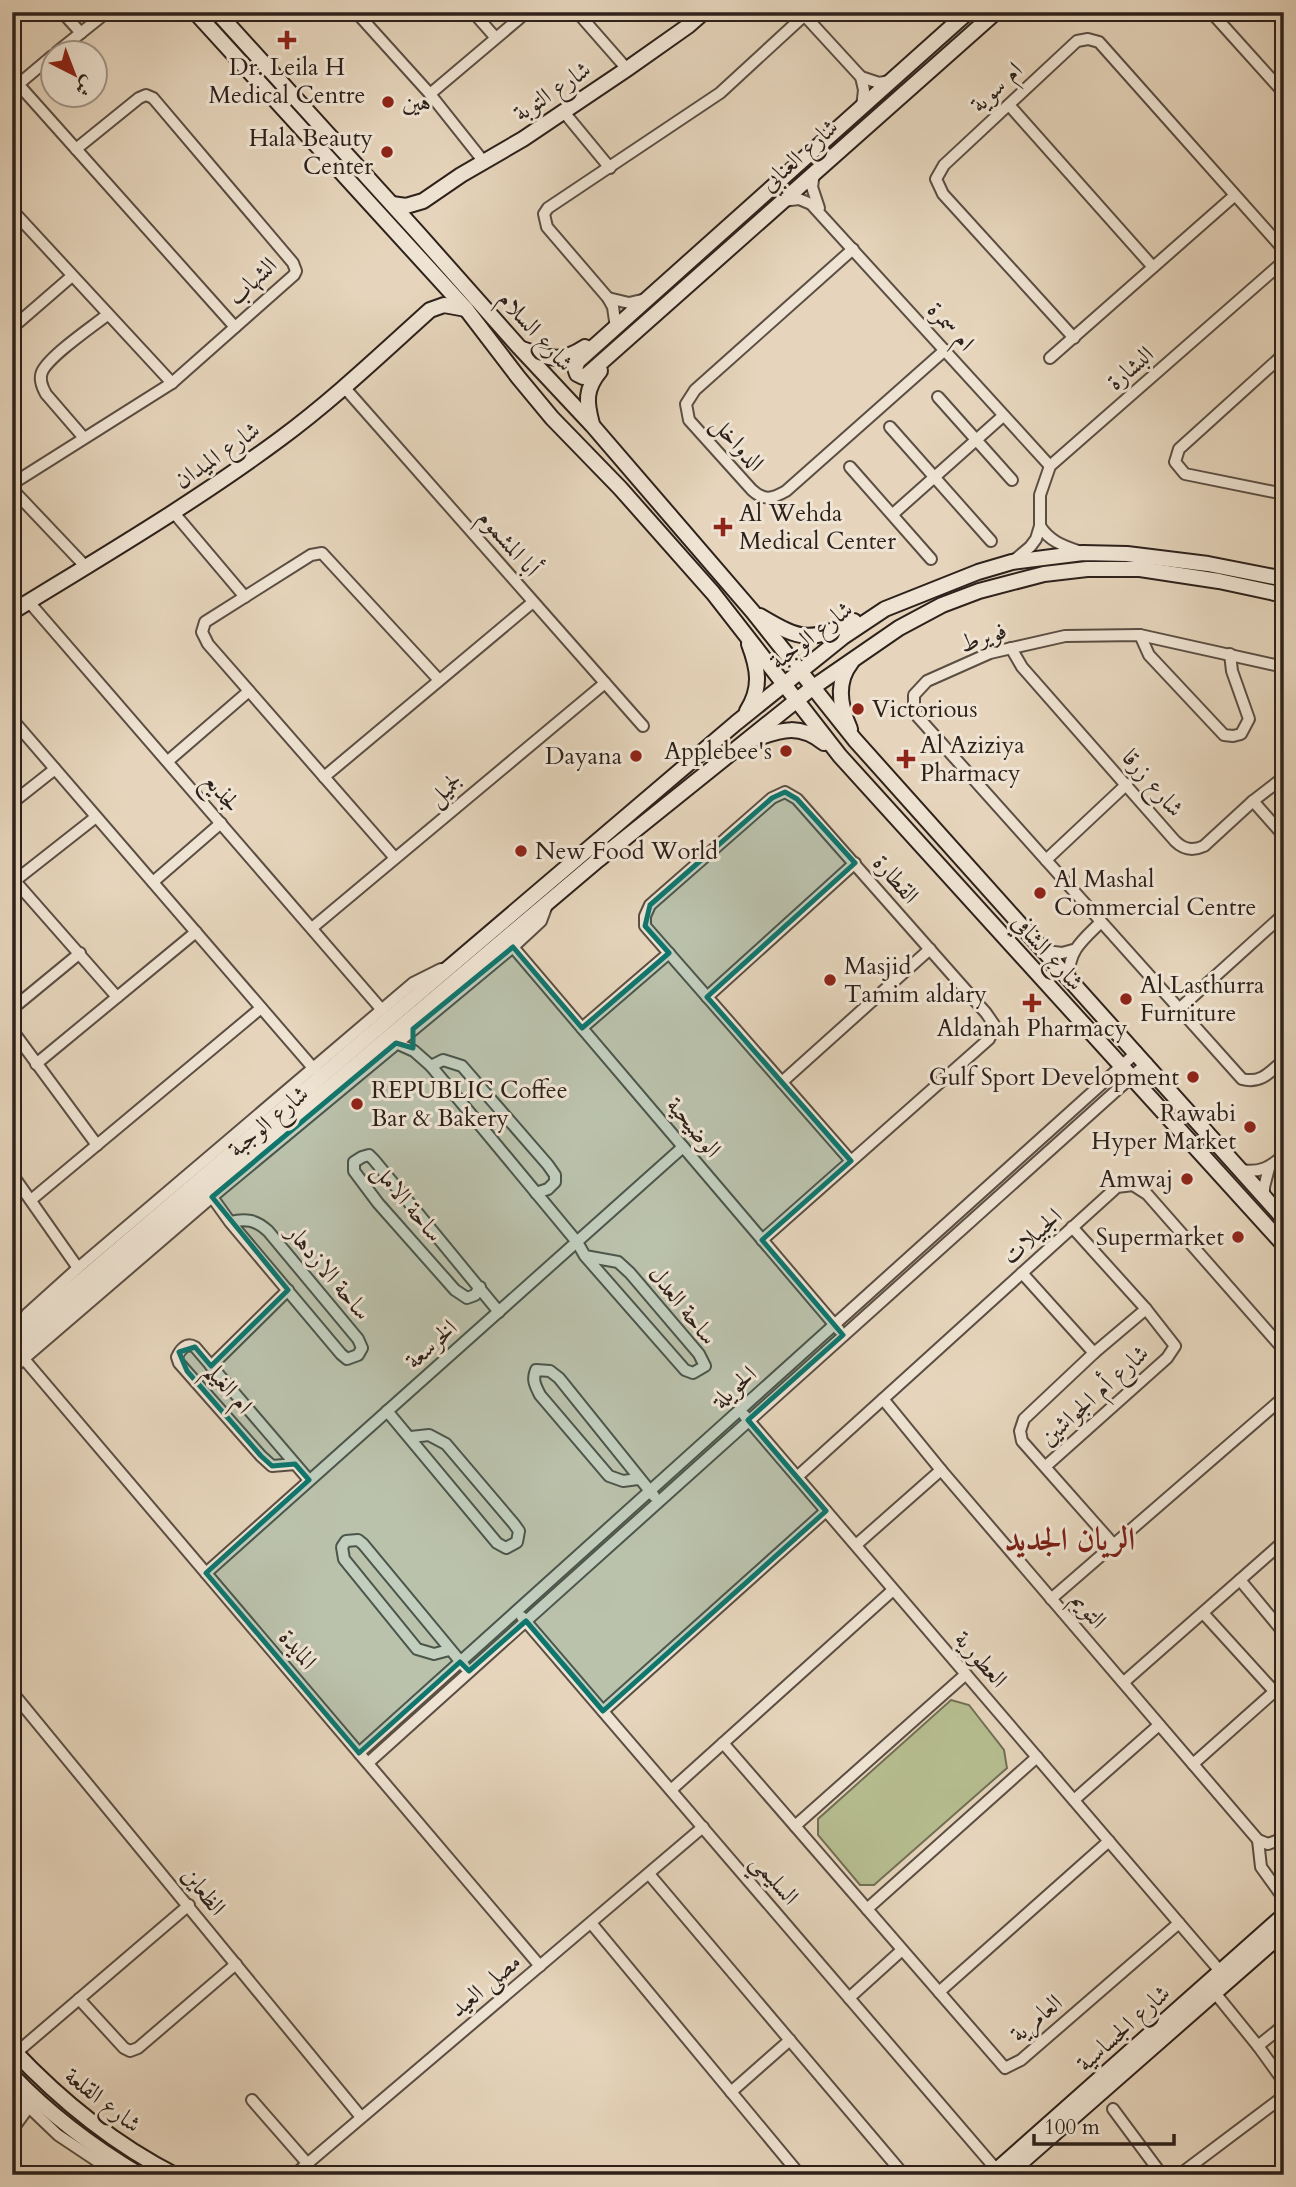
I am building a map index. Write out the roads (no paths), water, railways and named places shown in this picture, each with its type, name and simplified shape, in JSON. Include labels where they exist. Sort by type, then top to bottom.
[{"type":"street","points":[[62,12],[81,33]]},
{"type":"street","points":[[75,38],[107,12]]},
{"type":"street","name":"شارع السلام","points":[[195,12],[466,309],[552,418],[620,488],[745,632],[800,686]]},
{"type":"street","name":"شارع السلام","points":[[217,12],[592,425],[754,612],[800,686]]},
{"type":"street","points":[[356,12],[430,94],[484,162]]},
{"type":"street","points":[[473,12],[495,37]]},
{"type":"street","points":[[430,94],[527,12]]},
{"type":"street","points":[[577,12],[627,69]]},
{"type":"street","name":"شارع التوبة","points":[[392,204],[406,206],[423,201],[523,139],[627,69],[704,12]]},
{"type":"street","name":"شارع العنابي","points":[[616,328],[968,12]]},
{"type":"street","name":"شارع العنابي","points":[[633,333],[996,12]]},
{"type":"street","points":[[1211,12],[1284,93]]},
{"type":"street","points":[[616,328],[613,307],[608,298],[547,227],[544,214],[554,203],[720,93],[806,14],[861,77],[879,83],[890,81]]},
{"type":"street","name":"ام سوية","points":[[1074,338],[943,194],[936,178],[944,165],[1077,41],[1088,39],[1099,42],[1284,250]]},
{"type":"street","points":[[38,68],[15,87],[76,149],[235,327]]},
{"type":"street","points":[[861,77],[864,94],[862,107]]},
{"type":"street","name":"الشهاب","points":[[12,487],[83,438],[172,383],[295,275],[296,271],[293,263],[153,98],[146,95],[139,98],[76,149]]},
{"type":"street","points":[[1009,105],[1153,267]]},
{"type":"street","points":[[563,111],[610,168]]},
{"type":"street","name":"ام سمرة","points":[[814,172],[813,194],[821,214]]},
{"type":"street","points":[[1050,358],[1234,196]]},
{"type":"street","name":"ام سمرة","points":[[782,201],[806,200],[821,214],[1051,466]]},
{"type":"street","points":[[417,232],[415,216],[423,201]]},
{"type":"street","points":[[12,210],[172,383]]},
{"type":"street","name":"الدواخل","points":[[853,249],[695,390],[686,404],[689,420],[752,490],[758,496],[768,499],[786,491],[945,350]]},
{"type":"street","name":"البشارة","points":[[1051,466],[1284,261]]},
{"type":"street","points":[[12,328],[72,276]]},
{"type":"street","points":[[430,310],[436,291],[435,276]]},
{"type":"street","points":[[608,298],[629,303],[648,299]]},
{"type":"street","points":[[430,310],[444,305],[466,309]]},
{"type":"street","name":"شارع الميدان","points":[[12,612],[174,513],[281,438],[344,387],[430,310]]},
{"type":"street","points":[[83,438],[46,394],[41,375],[48,363],[107,315]]},
{"type":"street","points":[[616,328],[578,361],[575,368],[577,374],[586,376],[633,333]]},
{"type":"street","points":[[519,347],[552,358],[566,358],[616,328]]},
{"type":"street","points":[[592,425],[587,400],[589,386],[633,333]]},
{"type":"street","points":[[1284,354],[1179,449],[1175,461],[1185,474],[1284,494]]},
{"type":"street","name":"أبا المشموم","points":[[344,387],[643,726]]},
{"type":"street","points":[[938,397],[1012,480]]},
{"type":"street","points":[[893,514],[1003,416]]},
{"type":"street","points":[[890,427],[991,541]]},
{"type":"street","points":[[1012,562],[1030,547],[1040,526],[1040,495],[1051,466]]},
{"type":"street","points":[[850,467],[931,559]]},
{"type":"street","points":[[12,487],[86,567]]},
{"type":"street","points":[[174,513],[245,597]]},
{"type":"street","points":[[1040,526],[1046,536],[1055,542],[1083,553]]},
{"type":"street","points":[[395,858],[208,644],[202,632],[205,622],[311,555],[322,553],[439,680]]},
{"type":"street","name":"شارع الوجبة","points":[[12,1368],[18,1357],[598,860],[741,744],[800,686],[844,637],[885,609],[978,572],[1012,562],[1083,553],[1127,554],[1208,564],[1284,579]]},
{"type":"street","name":"شارع الوجبة","points":[[17,1336],[736,723],[800,686],[855,659],[899,628],[942,605],[979,591],[1044,574],[1087,569],[1140,569],[1219,581],[1284,595]]},
{"type":"street","points":[[713,593],[737,612],[865,761],[908,798]]},
{"type":"street","points":[[598,860],[637,822],[815,672],[882,618],[925,593]]},
{"type":"street","name":"لجذيع","points":[[29,602],[382,1010]]},
{"type":"street","points":[[324,777],[533,602]]},
{"type":"street","points":[[754,612],[787,632],[801,637],[829,633],[885,609]]},
{"type":"street","points":[[736,723],[752,703],[758,675],[745,632]]},
{"type":"street","points":[[1140,635],[1149,655],[1224,735],[1233,736],[1241,734],[1249,719],[1232,671],[1230,654]]},
{"type":"street","name":"فويرط","points":[[1284,667],[1140,635],[1065,636],[990,653],[928,681],[914,695],[918,717],[1242,1079],[1262,1079],[1284,1060]]},
{"type":"street","name":"شارع زرقا","points":[[1011,648],[1022,667],[1180,846],[1191,850],[1204,846],[1284,777]]},
{"type":"street","points":[[855,659],[842,675],[841,692],[845,718],[855,740]]},
{"type":"street","name":"لجميل","points":[[312,928],[605,683]]},
{"type":"street","name":"شارع الشافي","points":[[800,686],[855,740],[908,798],[1284,1219]]},
{"type":"street","name":"شارع الشافي","points":[[800,686],[840,756],[1284,1245]]},
{"type":"street","points":[[168,761],[249,691]]},
{"type":"street","points":[[12,719],[314,1069]]},
{"type":"street","points":[[741,744],[773,732],[793,729],[808,732],[840,756]]},
{"type":"street","points":[[12,803],[55,769]]},
{"type":"street","points":[[1046,860],[1127,784]]},
{"type":"street","name":"القطارة","points":[[762,1240],[989,1039],[995,1027],[986,1013],[855,863],[797,799],[785,792],[772,798],[650,905],[645,916],[645,926],[851,1161]]},
{"type":"street","points":[[1253,801],[1284,836]]},
{"type":"street","points":[[96,817],[13,882],[80,953],[117,998]]},
{"type":"street","points":[[153,882],[221,823]]},
{"type":"street","points":[[707,997],[855,863]]},
{"type":"street","name":"شارع الوجبة","points":[[18,1357],[513,947],[541,921],[547,905]]},
{"type":"street","points":[[1180,1009],[1284,914]]},
{"type":"street","points":[[1069,977],[1069,961],[1073,950],[1101,922]]},
{"type":"street","points":[[36,1064],[196,932]]},
{"type":"street","name":"الوضيحية","points":[[513,947],[843,1335]]},
{"type":"street","points":[[782,1082],[930,949]]},
{"type":"street","points":[[1046,951],[1062,953],[1073,950]]},
{"type":"street","points":[[12,1009],[80,953]]},
{"type":"street","points":[[582,1028],[669,953]]},
{"type":"street","name":"شارع الوجبة","points":[[17,1336],[27,1314],[78,1268],[413,983],[453,963]]},
{"type":"street","points":[[31,1200],[261,1008]]},
{"type":"street","points":[[413,1029],[414,1042],[420,1055]]},
{"type":"street","points":[[12,1030],[97,1145]]},
{"type":"street","points":[[396,1043],[420,1055]]},
{"type":"street","name":"ساحة العدل","points":[[420,1055],[585,1256],[685,1370],[693,1373],[705,1366],[699,1354],[631,1273],[618,1262],[585,1256]]},
{"type":"street","name":"الحويلة","points":[[359,1754],[986,1188],[1142,1058]]},
{"type":"street","points":[[431,1066],[443,1060],[461,1066],[548,1165],[555,1175],[555,1182],[548,1189],[536,1193]]},
{"type":"street","name":"الحويلة","points":[[368,1763],[995,1198],[1126,1071]]},
{"type":"street","name":"الخرسعة","points":[[206,1573],[683,1147]]},
{"type":"street","points":[[1240,1170],[1250,1172],[1269,1168],[1284,1155]]},
{"type":"street","name":"ساحة الامل","points":[[480,1287],[475,1295],[467,1298],[455,1290],[378,1203],[354,1171],[354,1162],[369,1156],[374,1160],[480,1287],[499,1312]]},
{"type":"street","points":[[1264,1197],[1269,1168]]},
{"type":"street","points":[[12,1174],[78,1268]]},
{"type":"street","name":"الجبيلات","points":[[797,1477],[1117,1187],[1133,1185],[1147,1194],[1284,1350]]},
{"type":"street","points":[[986,1188],[995,1198]]},
{"type":"street","name":"ساحة الازدهار","points":[[212,1197],[230,1222],[341,1354],[347,1359],[358,1354],[362,1348],[358,1339],[268,1231],[258,1222],[242,1219],[230,1222]]},
{"type":"street","name":"شارع أم الجواشين","points":[[1046,1466],[1173,1351],[1175,1346],[1146,1309],[1072,1227]]},
{"type":"street","points":[[1022,1273],[1094,1353]]},
{"type":"street","points":[[211,1366],[288,1290]]},
{"type":"street","points":[[1114,1545],[1022,1441],[1020,1425],[1094,1353],[1146,1309]]},
{"type":"street","name":"ام الغيلم","points":[[295,1464],[272,1466],[261,1456],[179,1363],[179,1352],[192,1345],[309,1480]]},
{"type":"street","name":"المايدة","points":[[18,1357],[206,1573],[540,1966]]},
{"type":"street","points":[[638,1479],[623,1481],[609,1476],[540,1395],[534,1385],[536,1370],[550,1371],[559,1378],[638,1479],[659,1500]]},
{"type":"street","points":[[1051,1599],[1284,1397]]},
{"type":"street","name":"التويم","points":[[883,1399],[1159,1725],[1263,1842]]},
{"type":"street","name":"العطورية","points":[[739,1410],[1220,1971]]},
{"type":"street","points":[[387,1411],[497,1543],[506,1548],[517,1542],[519,1531],[514,1524],[446,1444],[429,1435],[411,1437]]},
{"type":"street","points":[[856,1545],[941,1470]]},
{"type":"street","points":[[603,1712],[826,1511]]},
{"type":"street","points":[[449,1650],[434,1654],[417,1649],[344,1559],[342,1547],[346,1541],[358,1539],[363,1544],[469,1671]]},
{"type":"street","points":[[1124,1682],[1284,1541]]},
{"type":"street","points":[[1240,1580],[1284,1633]]},
{"type":"street","points":[[671,1790],[893,1590]]},
{"type":"street","name":"السليمي","points":[[516,1611],[999,2174]]},
{"type":"street","points":[[1193,1764],[1279,1687],[1203,1613]]},
{"type":"street","points":[[795,1826],[966,1674]]},
{"type":"street","name":"الظعاين","points":[[12,1692],[361,2117]]},
{"type":"street","points":[[1074,1800],[1159,1725]]},
{"type":"street","name":"العامرية","points":[[723,1743],[1006,2068],[1021,2060],[1179,1923]]},
{"type":"street","points":[[867,1909],[1037,1758]]},
{"type":"street","name":"مصلى العيد","points":[[294,2175],[703,1827]]},
{"type":"street","points":[[1284,1838],[1263,1842],[1261,1867],[1284,1899]]},
{"type":"street","points":[[939,1992],[1109,1841]]},
{"type":"street","points":[[649,1874],[904,2175]]},
{"type":"street","points":[[14,2051],[189,1905]]},
{"type":"street","name":"شارع الجساسية","points":[[999,2174],[1284,1915]]},
{"type":"street","points":[[591,1923],[800,2175]]},
{"type":"street","name":"شارع الجساسية","points":[[999,2174],[1284,1932]]},
{"type":"street","points":[[849,1998],[902,1950]]},
{"type":"street","points":[[79,1999],[130,2052],[236,1964]]},
{"type":"street","points":[[1214,1993],[1284,2082]]},
{"type":"street","points":[[1258,2046],[1284,2025]]},
{"type":"street","points":[[731,2092],[790,2040]]},
{"type":"street","name":"شارع القلعة","points":[[14,2051],[80,2115],[136,2154],[175,2175]]},
{"type":"street","name":"شارع القلعة","points":[[12,2075],[32,2103],[64,2139],[118,2175]]},
{"type":"street","name":"شارع القلعة","points":[[12,2091],[140,2175]]},
{"type":"street","points":[[1179,2175],[1284,2096]]},
{"type":"street","points":[[252,2100],[307,2163]]},
{"type":"street","points":[[12,2130],[32,2103]]},
{"type":"street","points":[[1113,2109],[1162,2175]]},
{"type":"place","name":"Dr. Leila H Medical Centre","points":[[287,40]]},
{"type":"place","name":"هين","points":[[388,102]]},
{"type":"place","name":"Hala Beauty Center","points":[[387,152]]},
{"type":"place","name":"Al Wehda Medical Center","points":[[723,527]]},
{"type":"place","name":"Victorious","points":[[858,709]]},
{"type":"place","name":"Applebee's","points":[[786,751]]},
{"type":"place","name":"Dayana","points":[[636,756]]},
{"type":"place","name":"Al Aziziya Pharmacy","points":[[906,759]]},
{"type":"place","name":"New Food World","points":[[521,851]]},
{"type":"place","name":"Al Mashal Commercial Centre","points":[[1040,893]]},
{"type":"place","name":"Masjid Tamim aldary","points":[[830,980]]},
{"type":"place","name":"Al Lasthurra Furniture","points":[[1126,999]]},
{"type":"place","name":"Aldanah Pharmacy","points":[[1032,1003]]},
{"type":"place","name":"Gulf Sport Development","points":[[1193,1077]]},
{"type":"place","name":"REPUBLIC Coffee Bar & Bakery","points":[[357,1104]]},
{"type":"place","name":"Rawabi Hyper Market","points":[[1250,1127]]},
{"type":"place","name":"Amwaj","points":[[1187,1179]]},
{"type":"place","name":"Supermarket","points":[[1238,1237]]},
{"type":"district","name":"الريان الجديد","points":[[1070,1539]]}]
